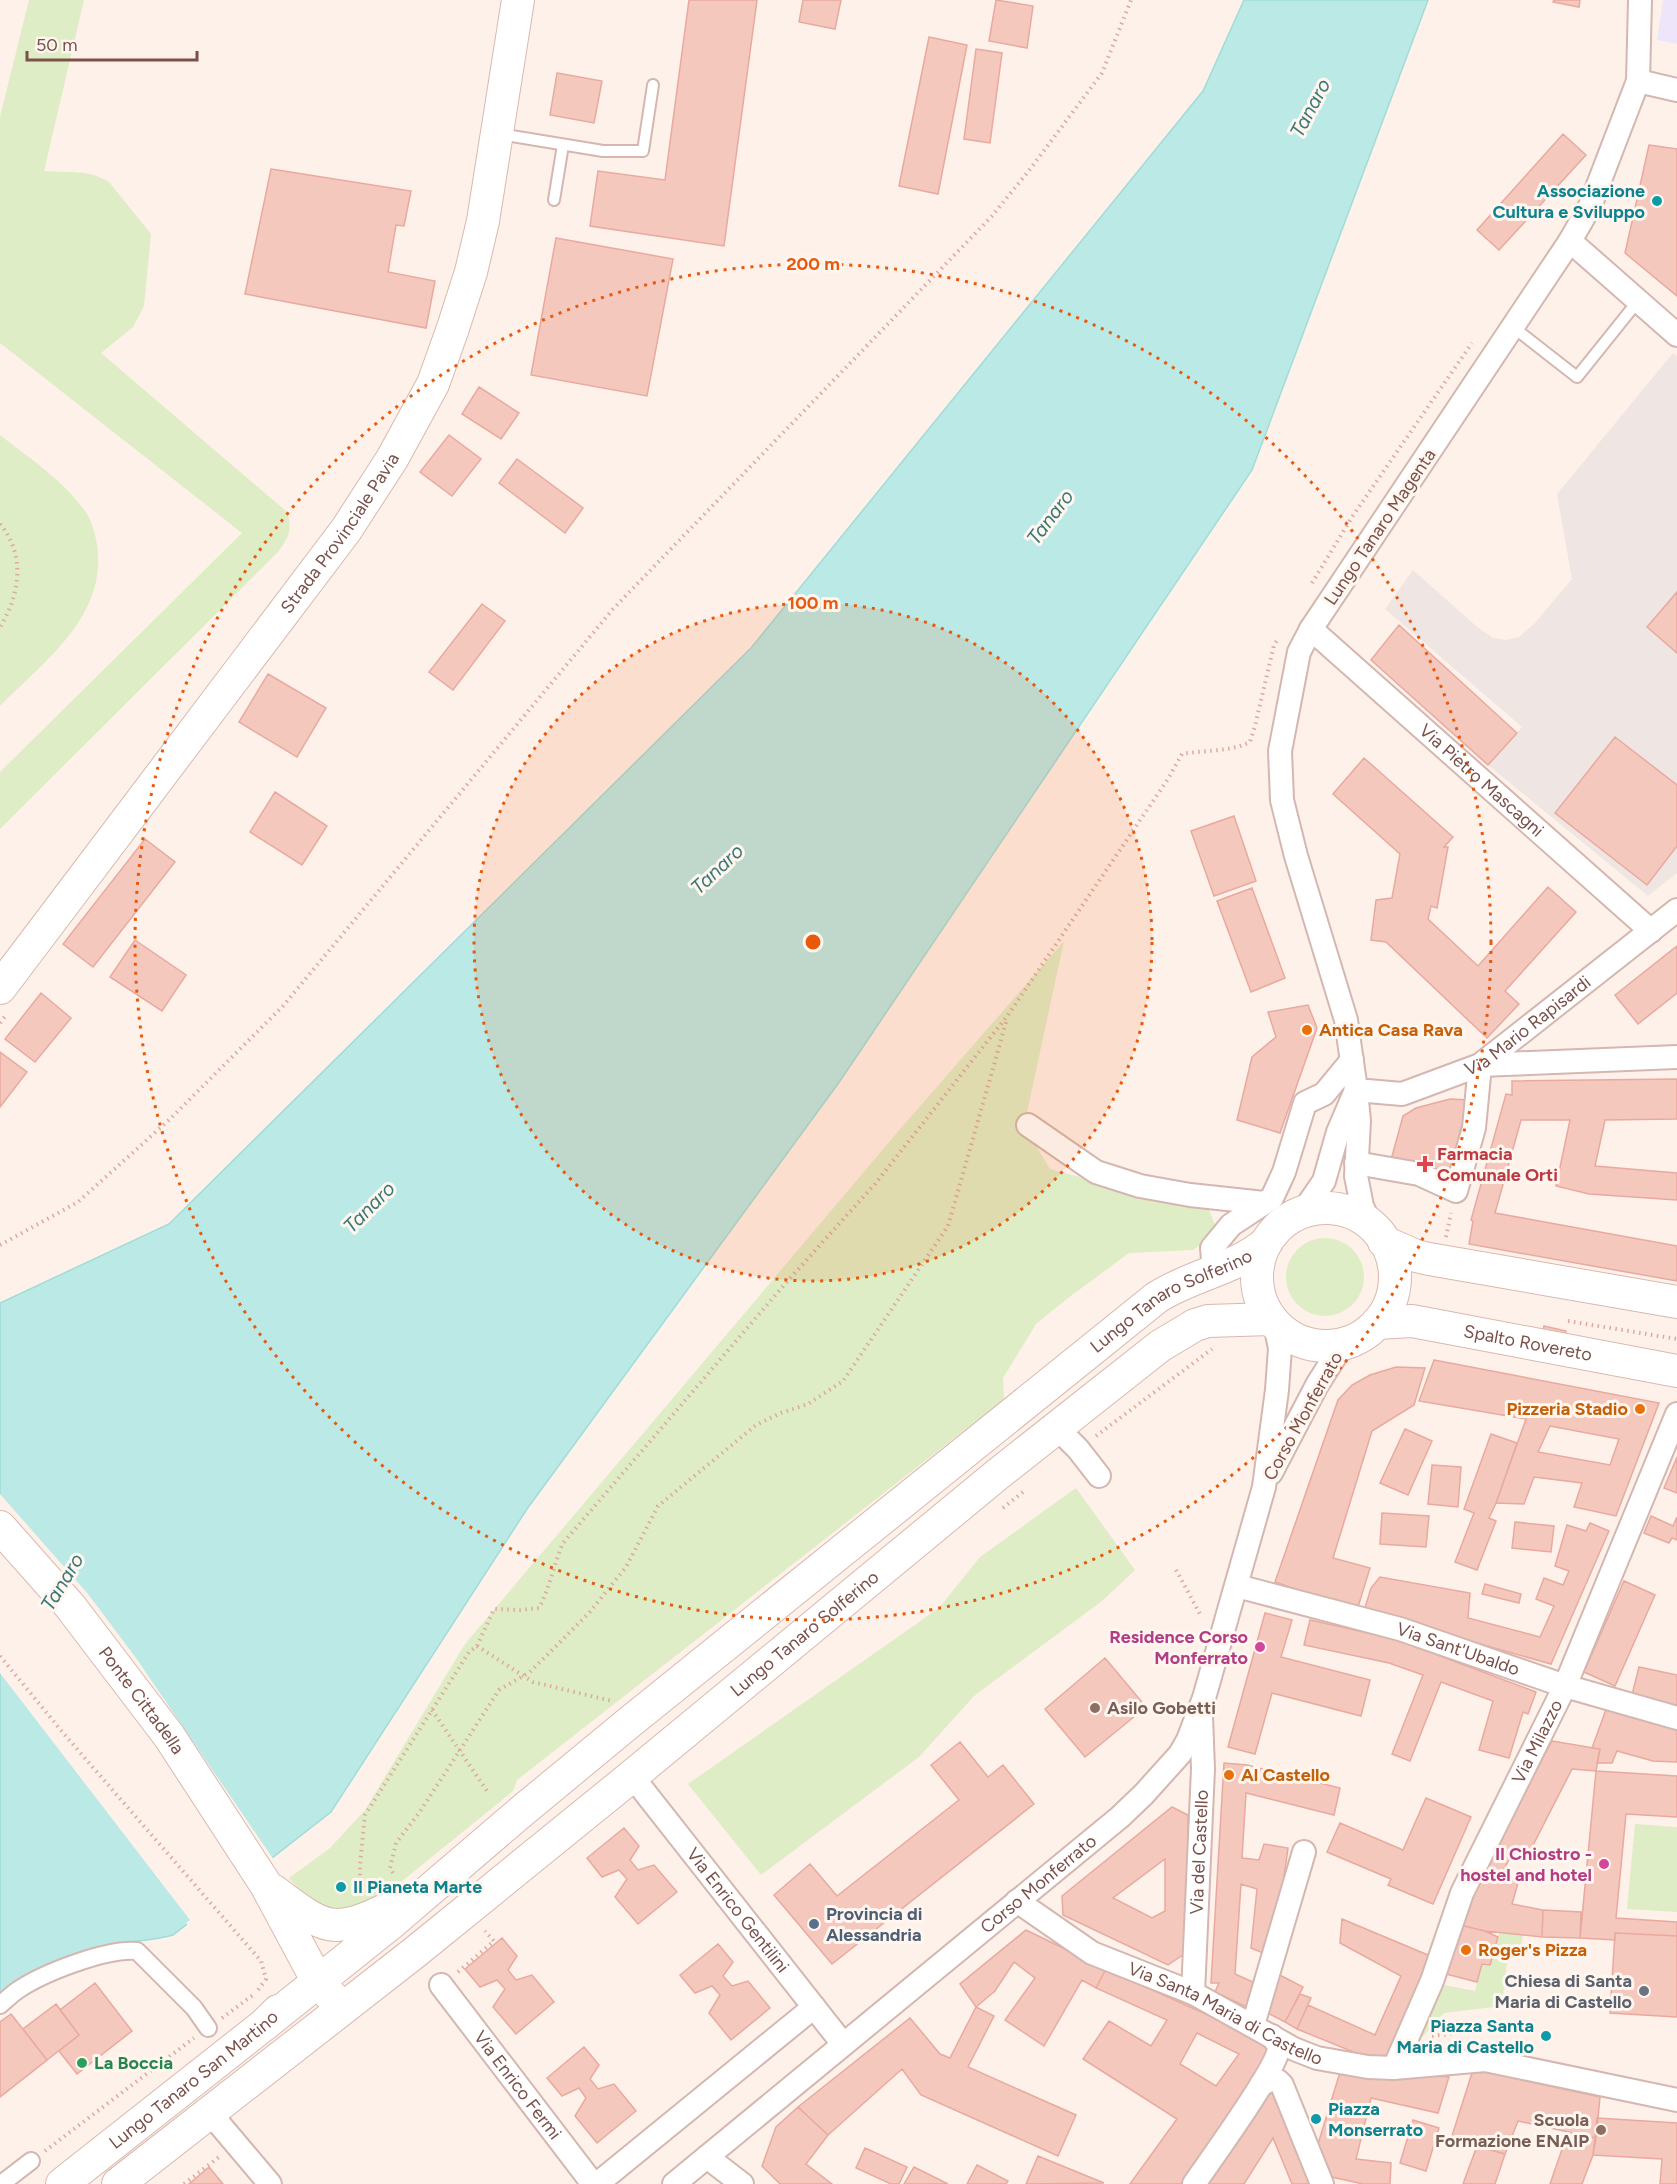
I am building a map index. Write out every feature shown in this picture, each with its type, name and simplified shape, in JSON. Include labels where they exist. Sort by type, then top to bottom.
[{"type":"main road","name":"Strada Provinciale Pavia","points":[[0,988],[346,530],[392,459],[433,384],[460,306],[483,221],[518,0]]},
{"type":"main road","points":[[1378,1234],[1392,1260],[1394,1280],[1391,1300],[1377,1323],[1362,1336],[1343,1344],[1323,1346],[1303,1342],[1286,1333],[1273,1321],[1261,1301],[1257,1281],[1259,1262],[1266,1243],[1279,1227],[1302,1213],[1335,1209],[1354,1215],[1378,1234],[1416,1256],[1677,1302]]},
{"type":"main road","name":"Lungo Tanaro Solferino","points":[[265,2024],[439,1883],[462,1861],[787,1594],[1156,1298],[1184,1282],[1245,1258],[1266,1243]]},
{"type":"main road","name":"Lungo Tanaro Solferino","points":[[249,2083],[632,1776],[1068,1438],[1160,1346],[1195,1325],[1221,1319],[1273,1321]]},
{"type":"main road","name":"Spalto Rovereto","points":[[1377,1323],[1412,1321],[1677,1371]]},
{"type":"main road","name":"Ponte Cittadella","points":[[0,1527],[70,1606],[130,1683],[175,1746],[266,1885],[289,1915]]},
{"type":"main road","name":"Lungo Tanaro Solferino","points":[[289,1915],[313,1919],[325,1924],[342,1925],[360,1922],[416,1893],[462,1861]]},
{"type":"main road","points":[[289,1915],[325,1976],[350,2003]]},
{"type":"main road","name":"Lungo Tanaro San Martino","points":[[62,2184],[265,2024],[292,1994],[297,1982],[295,1955],[287,1935],[289,1915]]},
{"type":"main road","name":"Lungo Tanaro San Martino","points":[[118,2184],[249,2083]]},
{"type":"street","name":"Lungo Tanaro Magenta","points":[[1378,1234],[1359,1196],[1356,1163],[1359,1121],[1346,1020],[1296,856],[1282,800],[1280,751],[1299,652],[1311,629],[1570,242],[1590,206],[1638,81],[1640,0]]},
{"type":"street","points":[[1638,81],[1677,90]]},
{"type":"street","points":[[1570,242],[1677,335]]},
{"type":"street","name":"Via Pietro Mascagni","points":[[1311,629],[1652,931]]},
{"type":"street","name":"Via Mario Rapisardi","points":[[1356,1090],[1402,1094],[1480,1065],[1677,910]]},
{"type":"street","points":[[1356,1163],[1419,1174],[1456,1191],[1474,1128],[1480,1065],[1677,1058]]},
{"type":"street","points":[[1214,1271],[1212,1248],[1231,1225],[1272,1198],[1284,1172],[1305,1103],[1324,1094],[1352,1060]]},
{"type":"street","points":[[1302,1213],[1324,1181],[1338,1132],[1356,1090]]},
{"type":"street","points":[[1028,1125],[1096,1172],[1140,1186],[1190,1195],[1264,1203]]},
{"type":"street","name":"Corso Monferrato","points":[[674,2184],[1120,1817],[1180,1754],[1200,1710],[1264,1488],[1280,1348],[1273,1321]]},
{"type":"street","name":"Corso Monferrato","points":[[1264,1488],[1317,1385],[1343,1344]]},
{"type":"street","name":"Via Milazzo","points":[[1394,2068],[1432,1981],[1462,1893],[1565,1686],[1677,1414]]},
{"type":"street","points":[[1068,1438],[1099,1476]]},
{"type":"street","name":"Via Sant'Ubaldo","points":[[1237,1586],[1400,1629],[1565,1686],[1677,1718]]},
{"type":"street","name":"Via del Castello","points":[[1193,1993],[1203,1769],[1200,1710]]},
{"type":"street","name":"Via Enrico Gentilini","points":[[632,1776],[651,1797],[843,2044]]},
{"type":"street","points":[[1304,1852],[1263,2030],[1278,2043],[1276,2086],[1322,2184]]},
{"type":"street","name":"Via Santa Maria di Castello","points":[[1017,1901],[1092,1953],[1193,1993],[1299,2051],[1323,2059],[1368,2067],[1394,2068],[1485,2060],[1677,2100]]},
{"type":"street","points":[[0,2005],[19,1989],[72,1964],[124,1950],[137,1951],[194,2008],[208,2028]]},
{"type":"street","name":"Via Enrico Fermi","points":[[448,1980],[595,2184]]},
{"type":"street","points":[[595,2184],[814,2007]]},
{"type":"street","points":[[1194,2184],[1276,2086],[1279,2068],[1284,2058],[1306,2056],[1323,2059]]},
{"type":"street","points":[[210,2113],[270,2184]]},
{"type":"street","points":[[707,2157],[742,2184]]},
{"type":"street","points":[[1,2184],[31,2161]]},
{"type":"lane","points":[[496,134],[603,151],[643,151],[653,85]]},
{"type":"lane","points":[[554,200],[563,145]]},
{"type":"lane","points":[[1514,327],[1577,377],[1638,301]]},
{"type":"path","points":[[0,1245],[78,1202],[169,1120],[283,1005],[613,609],[992,216],[1102,73],[1131,0]]},
{"type":"path","points":[[0,524],[11,542],[18,575],[16,592],[0,627]]},
{"type":"path","points":[[368,1894],[360,1880],[365,1815],[469,1652],[477,1646],[494,1609],[539,1608],[548,1591],[552,1571],[563,1543],[784,1285],[874,1184],[1008,1015],[1168,779],[1182,754],[1238,748]]},
{"type":"path","points":[[393,1873],[390,1868],[396,1843],[419,1813],[499,1690],[530,1672],[589,1613],[626,1567],[658,1506],[756,1425],[808,1404],[843,1381],[948,1226],[1008,1015]]},
{"type":"path","points":[[1444,1244],[1456,1191]]},
{"type":"path","points":[[1068,1438],[1220,1343]]},
{"type":"path","points":[[996,1514],[1023,1491]]},
{"type":"path","points":[[1176,1570],[1200,1614]]},
{"type":"path","points":[[477,1646],[533,1682],[612,1701]]},
{"type":"path","points":[[0,1656],[64,1734],[261,1961],[266,1978],[258,1991],[247,2000],[156,2065],[100,2111],[31,2161]]},
{"type":"path","points":[[432,1710],[489,1794]]},
{"type":"path","points":[[448,1980],[494,1941],[485,1931]]},
{"type":"path","points":[[1432,2037],[1509,2026]]},
{"type":"path","points":[[184,2184],[236,2143]]},
{"type":"shaded area","points":[[1663,0],[1677,0],[1677,44],[1657,40]]},
{"type":"shaded area","points":[[1673,353],[1677,356],[1677,873],[1648,896],[1488,765],[1522,727],[1385,609],[1413,570],[1476,626],[1493,638],[1506,640],[1519,637],[1534,624],[1572,579],[1557,494]]},
{"type":"green space","points":[[29,0],[84,0],[44,171],[85,173],[109,182],[151,234],[144,306],[133,327],[101,353],[286,511],[290,528],[278,552],[0,829],[0,772],[242,533],[0,343],[0,117]]},
{"type":"green space","points":[[0,435],[56,479],[85,511],[97,545],[98,570],[93,594],[83,615],[69,635],[0,706]]},
{"type":"green space","points":[[1064,941],[1024,1126],[1050,1169],[1119,1188],[1207,1205],[1218,1232],[1193,1250],[1129,1253],[1068,1298],[1036,1324],[1003,1378],[1004,1399],[517,1780],[513,1791],[380,1899],[346,1916],[322,1905],[301,1891],[289,1878],[330,1848],[365,1810],[465,1644],[901,1128]]},
{"type":"green space","points":[[1325,1238],[1340,1241],[1352,1250],[1361,1262],[1364,1277],[1361,1292],[1352,1304],[1340,1313],[1325,1316],[1310,1313],[1298,1304],[1289,1292],[1286,1277],[1289,1262],[1298,1250],[1310,1241]]},
{"type":"green space","points":[[1076,1488],[1135,1570],[1102,1601],[974,1696],[919,1757],[761,1875],[688,1784],[939,1608],[980,1557]]},
{"type":"green space","points":[[1635,1824],[1677,1827],[1677,1912],[1627,1909]]},
{"type":"green space","points":[[1499,1933],[1523,1935],[1520,1951],[1508,1952],[1502,2006],[1444,2013],[1406,2055],[1439,1984],[1475,1991],[1482,1964],[1490,1965]]},
{"type":"water","name":"Tanaro","points":[[1244,0],[1428,0],[1252,470],[840,1081],[527,1509],[331,1812],[173,1935],[94,1948],[53,1965],[0,1996],[0,1303],[169,1224],[751,648],[1203,91]]},
{"type":"pier","points":[[0,1494],[88,1594],[136,1658],[274,1860],[189,1927],[186,1923],[190,1920],[0,1673]]},
{"type":"building","points":[[689,0],[757,0],[724,246],[590,226],[598,171],[665,180]]},
{"type":"building","points":[[803,0],[841,0],[835,29],[799,22]]},
{"type":"building","points":[[996,0],[1033,6],[1027,48],[989,41]]},
{"type":"building","points":[[1554,0],[1580,0],[1579,7],[1553,2]]},
{"type":"building","points":[[929,37],[967,45],[938,194],[899,186]]},
{"type":"building","points":[[976,49],[1002,53],[990,143],[964,139]]},
{"type":"building","points":[[557,73],[602,81],[594,123],[550,115]]},
{"type":"building","points":[[1563,134],[1586,155],[1499,250],[1477,230]]},
{"type":"building","name":"Associazione Cultura e Sviluppo","points":[[1649,145],[1677,149],[1677,296],[1625,253]]},
{"type":"building","points":[[271,169],[411,191],[404,226],[396,225],[388,272],[435,281],[426,328],[245,294]]},
{"type":"building","points":[[556,238],[673,259],[647,396],[531,375]]},
{"type":"building","points":[[479,387],[519,413],[501,439],[462,414]]},
{"type":"building","points":[[449,435],[481,459],[452,496],[420,472]]},
{"type":"building","points":[[517,459],[583,508],[565,533],[499,483]]},
{"type":"building","points":[[1677,592],[1677,653],[1647,627]]},
{"type":"building","points":[[482,604],[505,621],[453,690],[429,672]]},
{"type":"building","points":[[1399,625],[1517,733],[1488,765],[1371,660]]},
{"type":"building","points":[[268,674],[326,708],[297,757],[239,722]]},
{"type":"building","points":[[1615,737],[1677,785],[1677,846],[1647,885],[1555,813]]},
{"type":"building","points":[[1364,758],[1453,837],[1444,847],[1448,847],[1437,908],[1431,906],[1428,919],[1478,966],[1548,887],[1576,912],[1505,991],[1519,1004],[1487,1038],[1386,942],[1371,940],[1376,900],[1392,898],[1400,854],[1333,794]]},
{"type":"building","points":[[275,792],[327,826],[302,865],[250,832]]},
{"type":"building","points":[[1234,816],[1256,881],[1214,896],[1191,831]]},
{"type":"building","points":[[145,839],[175,862],[93,967],[63,944]]},
{"type":"building","points":[[1252,888],[1285,978],[1251,992],[1217,901]]},
{"type":"building","points":[[135,940],[186,975],[162,1011],[110,977]]},
{"type":"building","points":[[1677,946],[1677,993],[1638,1024],[1615,995]]},
{"type":"building","points":[[41,993],[71,1018],[35,1062],[5,1039]]},
{"type":"building","points":[[1308,1005],[1317,1028],[1280,1133],[1237,1120],[1252,1057],[1276,1037],[1268,1012]]},
{"type":"building","points":[[0,1052],[27,1072],[0,1107]]},
{"type":"building","points":[[1677,1079],[1677,1119],[1605,1120],[1595,1166],[1677,1173],[1677,1200],[1589,1194],[1556,1186],[1570,1120],[1521,1120],[1495,1213],[1677,1246],[1677,1281],[1469,1244],[1473,1221],[1471,1220],[1506,1094],[1512,1095],[1512,1081]]},
{"type":"building","points":[[1450,1099],[1468,1100],[1449,1176],[1391,1160],[1403,1116],[1416,1108]]},
{"type":"building","points":[[1544,1326],[1566,1331],[1563,1343],[1542,1338]]},
{"type":"building","points":[[1434,1360],[1659,1403],[1616,1516],[1574,1507],[1582,1483],[1534,1477],[1524,1504],[1496,1503],[1526,1419],[1419,1401]],"holes":[[[1550,1426],[1619,1439],[1610,1465],[1538,1452]]]},
{"type":"building","points":[[1396,1367],[1425,1368],[1414,1405],[1372,1431],[1333,1558],[1370,1568],[1357,1610],[1275,1582],[1338,1400],[1352,1385],[1370,1375]]},
{"type":"building","points":[[1405,1429],[1432,1441],[1408,1495],[1380,1483]]},
{"type":"building","points":[[1491,1434],[1517,1443],[1489,1518],[1496,1521],[1477,1570],[1455,1562],[1474,1513],[1464,1509]]},
{"type":"building","points":[[1677,1457],[1677,1493],[1664,1488]]},
{"type":"building","points":[[1432,1465],[1461,1467],[1458,1507],[1428,1504]]},
{"type":"building","points":[[1382,1513],[1429,1516],[1426,1547],[1380,1544]]},
{"type":"building","points":[[1651,1516],[1673,1526],[1677,1517],[1677,1540],[1672,1538],[1669,1543],[1644,1533]]},
{"type":"building","points":[[1515,1522],[1554,1526],[1551,1552],[1512,1548]]},
{"type":"building","points":[[1590,1523],[1609,1531],[1551,1664],[1364,1611],[1371,1588],[1380,1577],[1470,1593],[1468,1618],[1540,1637],[1554,1606],[1536,1599],[1544,1578],[1563,1585],[1569,1571],[1555,1566],[1567,1525],[1586,1531]]},
{"type":"building","points":[[1624,1581],[1655,1595],[1615,1686],[1584,1672]]},
{"type":"building","points":[[1485,1584],[1521,1594],[1519,1603],[1482,1594]]},
{"type":"building","points":[[1265,1613],[1292,1620],[1281,1657],[1370,1680],[1361,1716],[1272,1693],[1255,1754],[1228,1747]]},
{"type":"building","points":[[1310,1620],[1395,1639],[1536,1692],[1528,1714],[1523,1712],[1509,1758],[1479,1750],[1493,1701],[1441,1682],[1410,1761],[1392,1754],[1423,1675],[1389,1663],[1304,1645]]},
{"type":"building","name":"Asilo Gobetti","points":[[1105,1658],[1146,1707],[1085,1757],[1045,1709]]},
{"type":"building","points":[[1639,1667],[1677,1675],[1677,1706],[1632,1695]]},
{"type":"building","points":[[1608,1704],[1677,1727],[1677,1762],[1653,1761],[1617,1751],[1612,1763],[1597,1763],[1600,1749],[1592,1748]]},
{"type":"building","points":[[1552,1741],[1600,1749],[1596,1771],[1572,1769],[1529,1853],[1516,1846],[1501,1875],[1518,1883],[1512,1904],[1543,1910],[1542,1937],[1485,1931],[1460,1925],[1467,1895]]},
{"type":"building","points":[[960,1742],[988,1777],[1003,1765],[1034,1804],[832,1964],[774,1895],[810,1864],[837,1896],[959,1800],[931,1765]]},
{"type":"building","points":[[1224,1763],[1247,1765],[1340,1788],[1334,1815],[1246,1793],[1242,1858],[1259,1860],[1264,1844],[1288,1848],[1273,1957],[1251,1948],[1257,1889],[1241,1884],[1235,1974],[1262,1986],[1251,2009],[1215,1992],[1219,1983],[1211,1983]]},
{"type":"building","name":"Il Chiostro - hostel and hotel","points":[[1596,1771],[1677,1776],[1677,1817],[1626,1814],[1616,1918],[1677,1922],[1677,1936],[1615,1933],[1615,1940],[1580,1938]]},
{"type":"building","points":[[1426,1798],[1471,1817],[1433,1904],[1388,1885],[1391,1879],[1327,1852],[1340,1823],[1403,1850]]},
{"type":"building","points":[[1172,1807],[1188,1815],[1184,1954],[1168,1965],[1063,1915],[1062,1896]],"holes":[[[1165,1859],[1165,1911],[1152,1918],[1113,1898]]]},
{"type":"building","points":[[624,1828],[639,1846],[630,1860],[638,1870],[654,1865],[677,1892],[638,1924],[615,1897],[627,1879],[619,1870],[602,1877],[587,1858]]},
{"type":"building","points":[[1543,1910],[1581,1912],[1580,1938],[1542,1937]]},
{"type":"building","points":[[1342,1919],[1435,1958],[1387,2061],[1378,2062],[1297,2029],[1308,2005],[1375,2035],[1401,1976],[1340,1943]]},
{"type":"building","points":[[1460,1925],[1485,1931],[1498,1937],[1490,1965],[1482,1964],[1477,1982],[1446,1974]]},
{"type":"building","points":[[1026,1930],[1106,1969],[1096,1988],[1082,1980],[1044,2046],[1005,2020],[1035,1978],[1014,1962],[995,1991],[976,2007],[960,1984]]},
{"type":"building","name":"Chiesa di Santa Maria di Castello","points":[[1615,1933],[1677,1936],[1677,2017],[1610,2013]]},
{"type":"building","points":[[502,1938],[517,1956],[508,1970],[516,1980],[532,1975],[554,2002],[516,2034],[493,2007],[505,1989],[497,1980],[480,1987],[465,1969]]},
{"type":"building","points":[[718,1944],[733,1962],[723,1976],[732,1986],[748,1981],[770,2008],[731,2040],[709,2013],[720,1995],[712,1986],[695,1993],[680,1975]]},
{"type":"building","points":[[1106,1969],[1252,2035],[1272,2049],[1181,2184],[1130,2184],[1177,2119],[1083,2059],[1109,2021],[1151,2046],[1167,2020],[1096,1988]],"holes":[[[1197,2033],[1239,2054],[1216,2086],[1180,2064]]]},
{"type":"building","points":[[1274,1972],[1303,1987],[1285,2022],[1266,2012]]},
{"type":"building","points":[[95,1983],[132,2031],[77,2074],[59,2051],[79,2035],[60,2010]]},
{"type":"building","points":[[1300,1994],[1311,1998],[1297,2029],[1285,2022]]},
{"type":"building","points":[[56,2004],[79,2035],[47,2060],[23,2029]]},
{"type":"building","points":[[976,2007],[994,2016],[968,2067],[1076,2115],[1058,2156],[921,2095],[902,2069],[828,2135],[798,2107],[910,2018],[940,2054],[950,2058]]},
{"type":"building","points":[[11,2014],[47,2060],[0,2097],[0,2022]]},
{"type":"building","points":[[584,2047],[599,2065],[590,2079],[598,2089],[614,2084],[636,2111],[597,2143],[575,2116],[586,2098],[579,2088],[562,2096],[547,2078]]},
{"type":"building","points":[[1341,2069],[1449,2077],[1438,2113],[1371,2098],[1356,2159],[1391,2163],[1390,2184],[1363,2184],[1332,2177],[1318,2144]]},
{"type":"building","points":[[1482,2071],[1600,2097],[1596,2138],[1518,2121],[1505,2154],[1451,2139],[1472,2073]]},
{"type":"building","points":[[1270,2083],[1315,2184],[1292,2184],[1273,2138],[1244,2184],[1205,2184]]},
{"type":"building","points":[[798,2107],[828,2135],[806,2164],[832,2184],[780,2184],[762,2166],[776,2127]]},
{"type":"building","points":[[1597,2118],[1677,2123],[1677,2184],[1660,2184],[1662,2159],[1593,2155]]},
{"type":"building","points":[[1413,2120],[1439,2128],[1426,2171],[1400,2163]]},
{"type":"building","points":[[1568,2132],[1596,2138],[1593,2155],[1582,2184],[1550,2184]]},
{"type":"building","points":[[1477,2146],[1505,2154],[1495,2184],[1463,2184]]},
{"type":"building","points":[[865,2148],[907,2167],[899,2184],[891,2184],[856,2168]]},
{"type":"building","points":[[1038,2156],[1104,2183],[1026,2184]]},
{"type":"building","points":[[977,2165],[1008,2181],[1006,2184],[967,2184]]},
{"type":"building","points":[[209,2167],[223,2184],[189,2184]]},
{"type":"building","points":[[914,2167],[948,2184],[904,2184]]},
{"type":"place","name":"Associazione Cultura e Sviluppo","points":[[1657,201]]},
{"type":"place","name":"Antica Casa Rava","points":[[1307,1030]]},
{"type":"place","name":"Farmacia Comunale Orti","points":[[1425,1164]]},
{"type":"place","name":"Pizzeria Stadio","points":[[1640,1409]]},
{"type":"place","name":"Residence Corso Monferrato","points":[[1260,1647]]},
{"type":"place","name":"Asilo Gobetti","points":[[1095,1708]]},
{"type":"place","name":"Al Castello","points":[[1229,1775]]},
{"type":"place","name":"Il Chiostro - hostel and hotel","points":[[1604,1864]]},
{"type":"place","name":"Il Pianeta Marte","points":[[341,1887]]},
{"type":"place","name":"Provincia di Alessandria","points":[[814,1924]]},
{"type":"place","name":"Roger's Pizza","points":[[1466,1950]]},
{"type":"place","name":"Chiesa di Santa Maria di Castello","points":[[1644,1991]]},
{"type":"place","name":"Piazza Santa Maria di Castello","points":[[1546,2036]]},
{"type":"place","name":"La Boccia","points":[[82,2063]]},
{"type":"place","name":"Piazza Monserrato","points":[[1316,2119]]},
{"type":"place","name":"Scuola Formazione ENAIP","points":[[1601,2130]]}]
